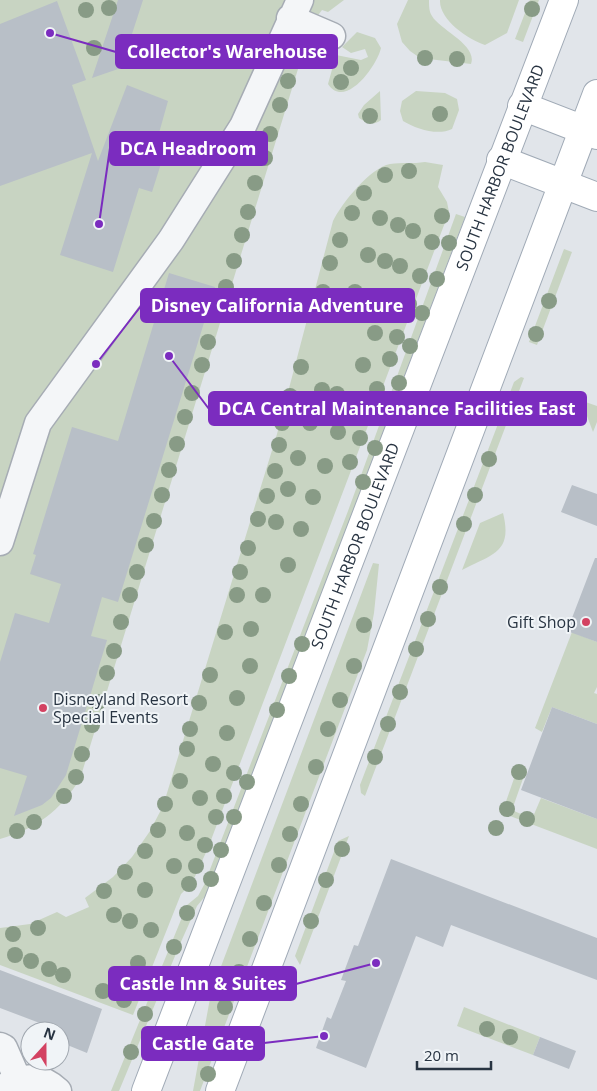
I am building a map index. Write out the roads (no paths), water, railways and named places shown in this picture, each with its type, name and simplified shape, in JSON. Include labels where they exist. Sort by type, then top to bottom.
[{"type":"main road","name":"SOUTH HARBOR BOULEVARD","points":[[146,1091],[564,0]]},
{"type":"main road","points":[[220,1091],[563,184],[590,132],[597,94]]},
{"type":"main road","points":[[522,106],[590,132]]},
{"type":"main road","points":[[502,160],[597,197]]},
{"type":"lane","points":[[0,542],[38,423],[171,240],[243,126],[295,9],[332,36]]},
{"type":"lane","points":[[0,1046],[4,1048],[14,1082],[26,1077],[38,1078],[48,1082],[58,1091]]},
{"type":"place","name":"Collector's Warehouse","points":[[50,33]]},
{"type":"place","name":"DCA Headroom","points":[[99,224]]},
{"type":"place","name":"DCA Central Maintenance Facilities East","points":[[169,356]]},
{"type":"place","name":"Disney California Adventure","points":[[96,364]]},
{"type":"place","name":"Gift Shop","points":[[586,622]]},
{"type":"place","name":"Disneyland Resort Special Events","points":[[43,708]]},
{"type":"place","name":"Castle Inn & Suites","points":[[376,963]]},
{"type":"place","name":"Castle Gate","points":[[324,1036]]}]
